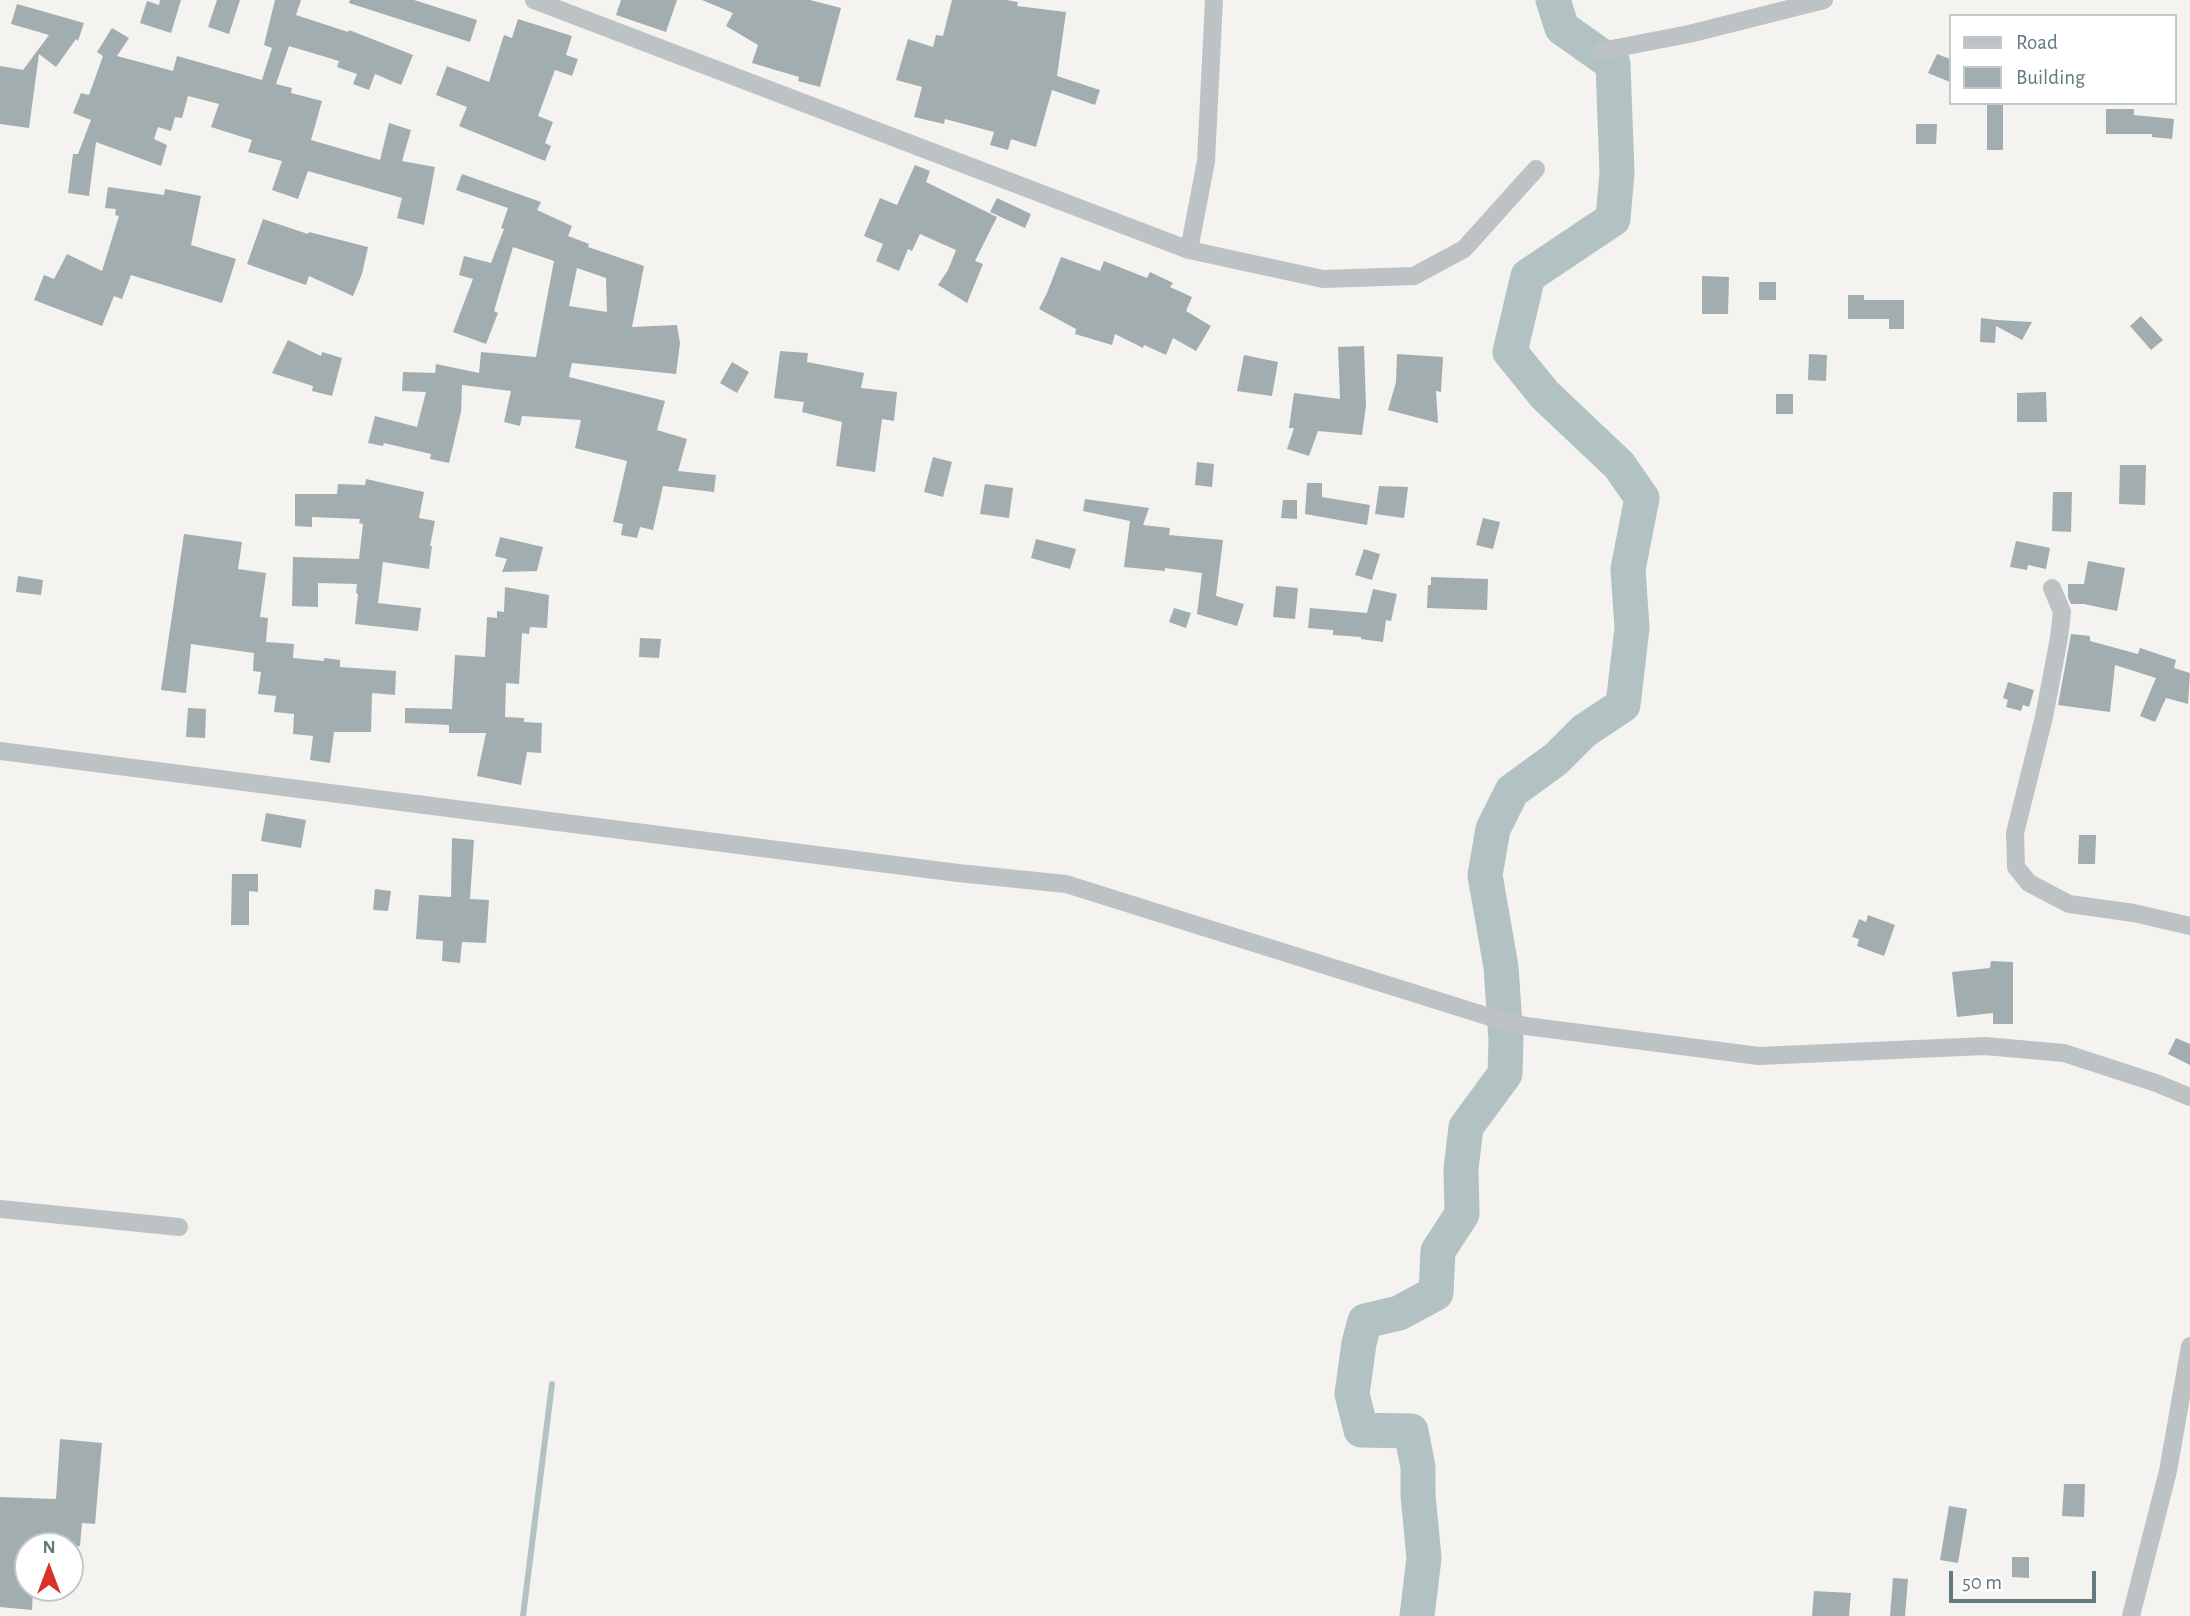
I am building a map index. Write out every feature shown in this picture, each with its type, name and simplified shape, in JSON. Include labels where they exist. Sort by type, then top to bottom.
[{"type":"street","points":[[534,0],[1189,250],[1323,279],[1414,276],[1464,249],[1536,169]]},
{"type":"street","points":[[1189,250],[1206,161],[1214,0]]},
{"type":"street","points":[[1601,51],[1689,34],[1824,0]]},
{"type":"street","points":[[2052,588],[2062,612],[2059,638],[2044,717],[2015,833],[2016,867],[2029,883],[2069,904],[2190,926]]},
{"type":"street","points":[[0,751],[958,873],[1066,884],[1526,1026],[1759,1056],[1860,1054],[1985,1046],[2064,1054],[2156,1083],[2190,1097]]},
{"type":"street","points":[[0,1209],[179,1227]]},
{"type":"street","points":[[2131,1616],[2168,1471],[2190,1346]]},
{"type":"building","points":[[160,0],[181,0],[171,33],[140,23],[147,1],[159,5]]},
{"type":"building","points":[[217,0],[240,0],[229,34],[208,27]]},
{"type":"building","points":[[275,0],[301,0],[296,15],[348,32],[349,30],[413,55],[401,85],[375,74],[369,90],[353,84],[357,74],[337,67],[339,61],[289,46],[276,84],[292,88],[291,93],[322,101],[311,140],[380,160],[389,123],[411,130],[402,161],[435,167],[424,225],[397,218],[402,198],[308,171],[298,199],[272,190],[282,161],[248,152],[252,140],[211,127],[219,104],[188,96],[182,118],[175,117],[171,131],[158,127],[154,139],[167,145],[161,166],[96,142],[89,196],[68,193],[73,154],[78,154],[91,120],[73,113],[81,93],[89,95],[103,56],[97,52],[112,28],[129,38],[117,56],[173,71],[177,56],[262,80],[272,48],[264,45]]},
{"type":"building","points":[[350,0],[414,0],[477,20],[470,42],[349,3]]},
{"type":"building","points":[[621,0],[677,0],[666,32],[616,15]]},
{"type":"building","points":[[702,0],[810,0],[841,8],[820,87],[798,81],[799,77],[752,63],[758,45],[726,26],[733,13]]},
{"type":"building","points":[[952,0],[1006,0],[1018,2],[1017,6],[1066,12],[1057,76],[1100,90],[1095,105],[1052,90],[1036,147],[1011,139],[1008,150],[990,145],[994,132],[945,119],[944,124],[914,117],[922,87],[896,80],[908,39],[933,47],[936,35],[943,36]]},
{"type":"building","points":[[17,4],[84,23],[78,41],[76,39],[56,67],[39,54],[29,128],[0,124],[0,66],[23,70],[49,35],[11,24]]},
{"type":"building","points":[[518,19],[572,36],[566,55],[578,59],[572,76],[555,70],[538,116],[553,122],[545,143],[551,146],[545,161],[459,126],[467,107],[436,95],[447,66],[489,82],[504,35],[512,38]]},
{"type":"building","points":[[1937,54],[1948,58],[1948,81],[1928,73]]},
{"type":"building","points":[[1987,105],[2003,105],[2003,150],[1987,150]]},
{"type":"building","points":[[2106,109],[2134,109],[2134,115],[2174,119],[2172,139],[2152,137],[2152,134],[2106,134]]},
{"type":"building","points":[[1916,124],[1937,124],[1936,144],[1916,144]]},
{"type":"building","points":[[915,165],[930,171],[926,182],[997,217],[975,261],[983,264],[967,303],[938,285],[956,250],[920,234],[912,251],[908,249],[899,271],[876,261],[883,244],[864,236],[880,198],[897,205]]},
{"type":"building","points":[[462,174],[541,202],[537,210],[572,226],[568,236],[589,244],[588,247],[644,266],[632,327],[677,325],[680,343],[676,374],[572,363],[569,377],[665,401],[657,430],[687,439],[678,471],[716,475],[714,492],[663,486],[653,530],[640,527],[637,538],[621,535],[623,524],[613,522],[627,461],[575,448],[581,420],[522,416],[520,426],[504,422],[511,391],[462,385],[461,412],[449,463],[430,459],[431,454],[384,443],[383,446],[368,443],[375,416],[417,427],[426,392],[402,391],[403,372],[435,373],[436,364],[479,373],[481,352],[536,357],[554,261],[513,247],[494,311],[498,313],[486,344],[453,332],[473,279],[459,275],[464,256],[491,263],[504,229],[501,228],[508,208],[456,190]],"holes":[[[577,268],[606,278],[607,312],[569,306]]]},
{"type":"building","points":[[108,187],[164,195],[165,189],[201,196],[191,245],[236,259],[222,303],[131,275],[122,299],[114,296],[102,326],[34,300],[44,275],[54,279],[67,254],[102,271],[119,216],[115,215],[116,209],[105,208]]},
{"type":"building","points":[[997,198],[1031,214],[1025,228],[990,212]]},
{"type":"building","points":[[263,219],[308,234],[309,232],[368,247],[362,274],[353,296],[309,276],[306,285],[247,264]]},
{"type":"building","points":[[1061,257],[1100,271],[1104,261],[1147,278],[1150,272],[1173,283],[1170,287],[1192,297],[1186,311],[1211,326],[1196,351],[1173,338],[1166,355],[1144,345],[1143,348],[1115,334],[1112,345],[1075,334],[1076,329],[1039,309]]},
{"type":"building","points":[[1702,276],[1729,277],[1728,314],[1702,314]]},
{"type":"building","points":[[1759,282],[1776,282],[1776,300],[1759,300]]},
{"type":"building","points":[[1848,295],[1864,295],[1864,300],[1904,300],[1904,329],[1889,329],[1889,319],[1848,319]]},
{"type":"building","points":[[2141,316],[2163,340],[2151,350],[2130,326]]},
{"type":"building","points":[[1981,318],[2032,322],[2022,340],[1996,326],[1995,343],[1980,342]]},
{"type":"building","points":[[288,340],[321,356],[322,352],[342,358],[332,396],[312,391],[313,386],[272,373]]},
{"type":"building","points":[[1364,346],[1366,406],[1362,435],[1318,431],[1309,456],[1287,449],[1294,428],[1289,428],[1294,393],[1340,399],[1338,347]]},
{"type":"building","points":[[780,351],[808,353],[807,362],[864,373],[861,388],[897,392],[894,421],[882,419],[875,472],[836,466],[842,422],[802,412],[804,402],[774,398]]},
{"type":"building","points":[[1397,354],[1443,357],[1441,392],[1436,391],[1438,423],[1388,410],[1396,382]]},
{"type":"building","points":[[1809,354],[1827,355],[1826,381],[1808,380]]},
{"type":"building","points":[[1244,355],[1278,362],[1272,396],[1237,391]]},
{"type":"building","points":[[732,362],[749,372],[737,393],[720,383]]},
{"type":"building","points":[[2046,392],[2047,422],[2017,422],[2017,393]]},
{"type":"building","points":[[1776,394],[1793,394],[1793,414],[1776,414]]},
{"type":"building","points":[[933,457],[952,462],[943,497],[924,492]]},
{"type":"building","points":[[1197,462],[1214,464],[1212,487],[1195,485]]},
{"type":"building","points":[[2120,465],[2146,465],[2145,505],[2119,504]]},
{"type":"building","points":[[366,479],[424,492],[419,518],[435,521],[429,569],[383,562],[378,603],[421,608],[418,631],[355,624],[357,584],[318,583],[318,607],[292,606],[293,557],[359,559],[363,524],[359,523],[360,519],[312,517],[312,527],[295,526],[295,494],[337,494],[338,484],[365,485]]},
{"type":"building","points":[[1307,483],[1322,483],[1322,497],[1370,505],[1367,525],[1305,514]]},
{"type":"building","points":[[985,484],[1013,488],[1009,518],[980,514]]},
{"type":"building","points":[[1379,486],[1408,487],[1404,518],[1375,514]]},
{"type":"building","points":[[2053,492],[2072,492],[2071,532],[2052,531]]},
{"type":"building","points":[[1085,499],[1149,508],[1143,525],[1170,528],[1169,535],[1223,540],[1216,596],[1244,604],[1237,626],[1197,614],[1202,573],[1165,568],[1165,571],[1124,567],[1130,521],[1083,511]]},
{"type":"building","points":[[1283,500],[1297,500],[1297,519],[1281,518]]},
{"type":"building","points":[[1483,518],[1500,522],[1493,549],[1476,545]]},
{"type":"building","points":[[184,534],[242,542],[238,569],[266,573],[260,617],[268,618],[266,642],[294,644],[293,658],[340,660],[340,667],[396,671],[395,695],[372,693],[371,732],[334,732],[330,763],[310,760],[313,736],[293,734],[294,714],[274,712],[276,696],[258,694],[261,672],[253,671],[254,653],[191,644],[186,693],[161,690]]},
{"type":"building","points":[[500,537],[543,547],[537,571],[502,572],[507,559],[495,556]]},
{"type":"building","points":[[1036,539],[1076,549],[1070,569],[1031,558]]},
{"type":"building","points":[[2016,541],[2050,548],[2046,569],[2028,565],[2027,570],[2010,567]]},
{"type":"building","points":[[1364,549],[1380,554],[1372,580],[1355,575]]},
{"type":"building","points":[[2088,561],[2125,568],[2117,611],[2071,604],[2068,584],[2084,584]]},
{"type":"building","points":[[18,576],[43,580],[41,595],[16,592]]},
{"type":"building","points":[[1431,577],[1488,579],[1487,610],[1427,608]]},
{"type":"building","points":[[1276,586],[1298,588],[1295,619],[1273,617]]},
{"type":"building","points":[[505,587],[549,595],[547,628],[530,627],[529,634],[522,633],[519,684],[506,683],[505,717],[542,723],[541,753],[527,752],[521,785],[477,776],[486,733],[449,733],[449,725],[405,723],[405,708],[452,709],[455,655],[485,657],[487,617],[497,618],[497,611],[504,612]]},
{"type":"building","points":[[1373,589],[1397,594],[1391,621],[1386,620],[1383,642],[1333,635],[1333,630],[1308,628],[1310,608],[1367,613]]},
{"type":"building","points":[[1174,608],[1191,613],[1186,628],[1169,622]]},
{"type":"building","points":[[2071,634],[2090,636],[2090,641],[2138,654],[2140,648],[2176,660],[2174,668],[2190,673],[2188,704],[2166,698],[2155,722],[2140,716],[2156,678],[2115,665],[2110,712],[2058,705]]},
{"type":"building","points":[[640,638],[661,639],[659,658],[639,657]]},
{"type":"building","points":[[2008,682],[2034,690],[2029,707],[2023,705],[2021,711],[2006,707],[2008,700],[2003,698]]},
{"type":"building","points":[[188,708],[206,709],[205,738],[186,737]]},
{"type":"building","points":[[266,813],[306,820],[301,848],[261,841]]},
{"type":"building","points":[[2079,835],[2096,835],[2095,864],[2078,864]]},
{"type":"building","points":[[452,838],[474,840],[470,899],[489,900],[486,943],[462,942],[460,963],[442,961],[443,941],[416,939],[419,895],[451,897]]},
{"type":"building","points":[[232,874],[258,874],[258,892],[249,891],[249,925],[231,925]]},
{"type":"building","points":[[375,889],[391,891],[388,911],[373,910]]},
{"type":"building","points":[[1868,915],[1895,925],[1884,956],[1857,946],[1859,939],[1852,937],[1859,919],[1866,922]]},
{"type":"building","points":[[1991,961],[2013,962],[2013,1024],[1993,1024],[1993,1013],[1957,1017],[1952,972],[1990,968]]},
{"type":"building","points":[[2176,1038],[2190,1044],[2190,1065],[2168,1054]]},
{"type":"building","points":[[60,1439],[102,1443],[95,1524],[82,1523],[81,1532],[14,1532],[14,1602],[32,1602],[32,1610],[0,1607],[0,1497],[56,1499]]},
{"type":"building","points":[[2064,1484],[2085,1484],[2084,1517],[2062,1516]]},
{"type":"building","points":[[1949,1506],[1967,1509],[1958,1563],[1940,1560]]},
{"type":"building","points":[[2012,1557],[2029,1557],[2029,1578],[2012,1577]]},
{"type":"building","points":[[1893,1578],[1908,1579],[1905,1616],[1890,1616]]},
{"type":"building","points":[[1814,1591],[1851,1593],[1849,1616],[1812,1616]]},
{"type":"waterway","points":[[1417,1616],[1424,1558],[1418,1467],[1411,1431],[1361,1430],[1352,1394],[1359,1343],[1365,1321],[1399,1313],[1436,1293],[1438,1251],[1462,1214],[1461,1169],[1466,1127],[1505,1074],[1506,1040],[1501,967],[1485,875],[1493,829],[1512,791],[1556,759],[1584,731],[1623,705],[1632,628],[1628,569],[1642,498],[1619,465],[1545,395],[1510,352],[1528,276],[1613,219],[1617,173],[1613,64],[1562,28],[1553,0]]},
{"type":"waterway","points":[[523,1616],[552,1384]]}]
